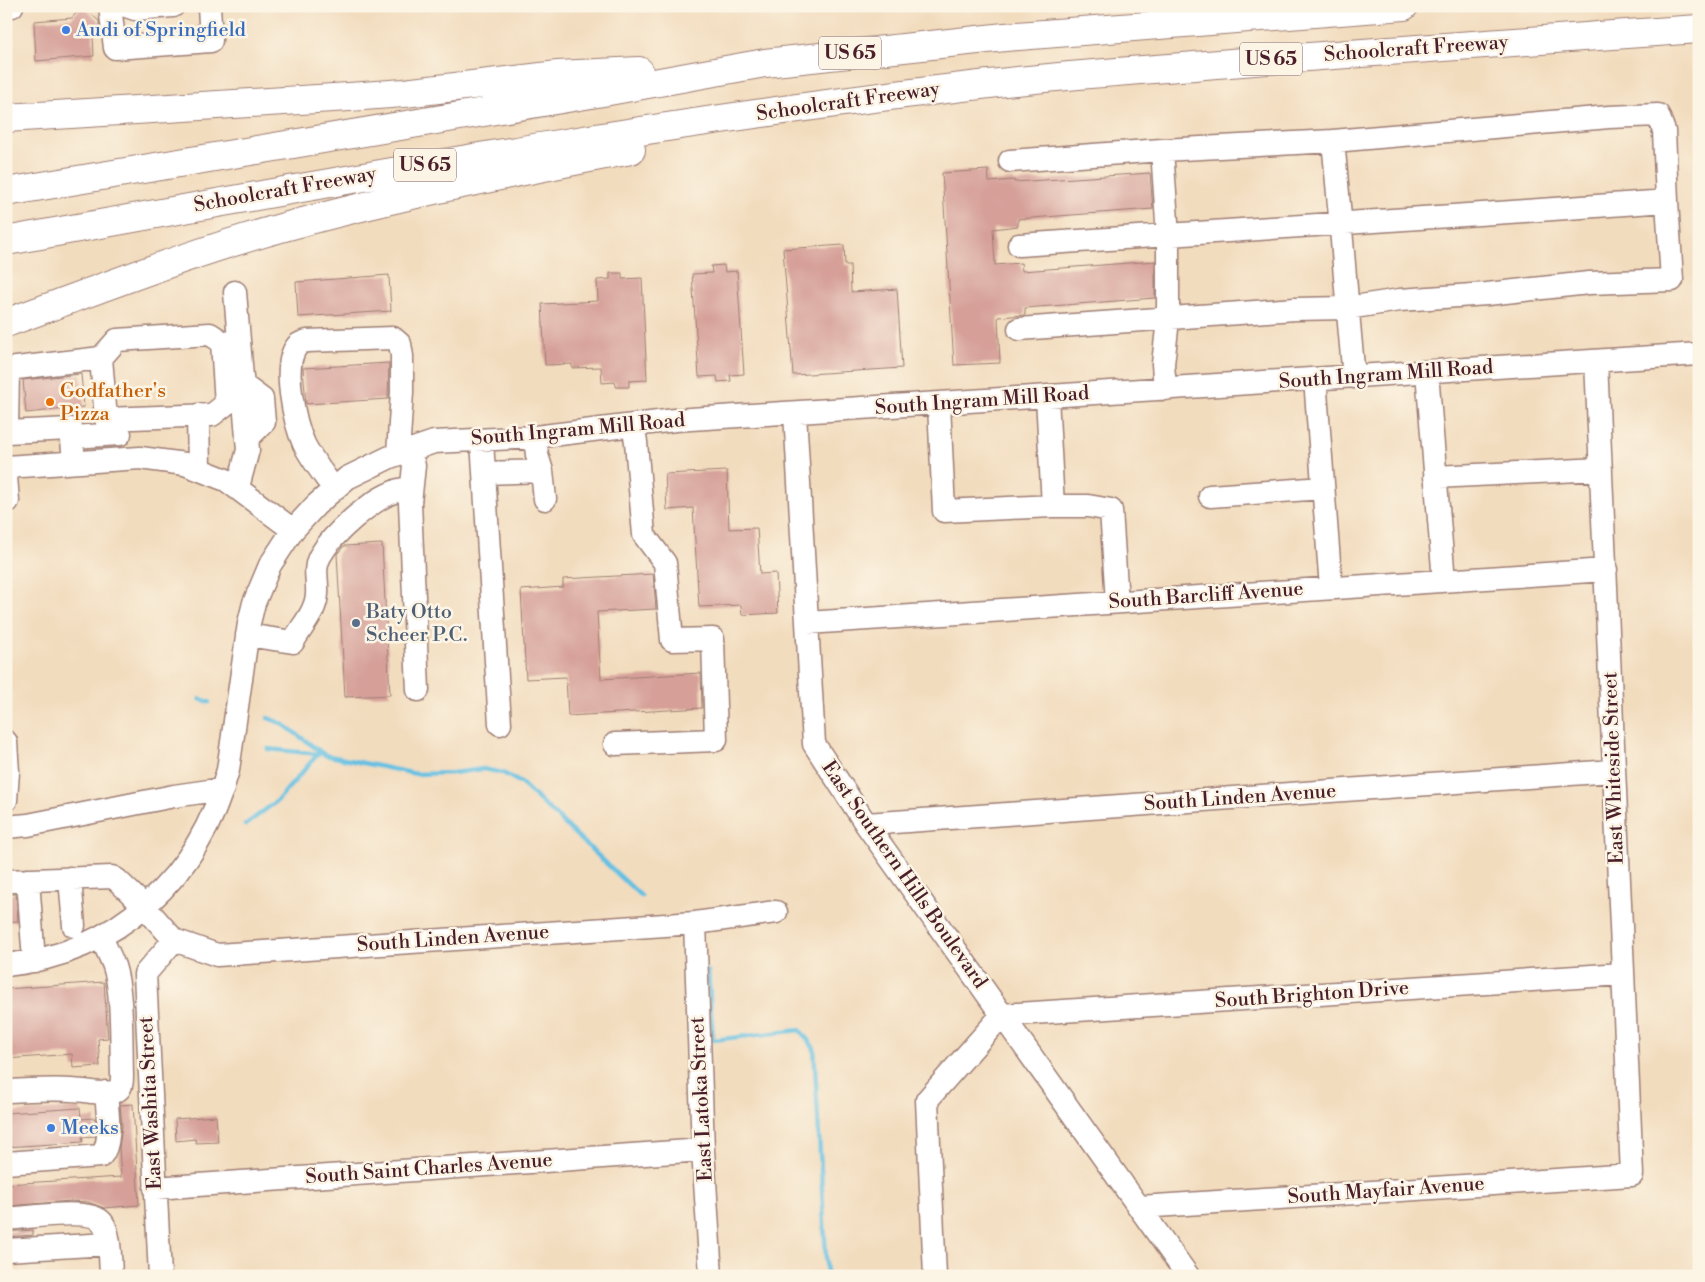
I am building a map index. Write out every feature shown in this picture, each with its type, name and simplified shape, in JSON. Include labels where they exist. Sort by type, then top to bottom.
[{"type":"highway","name":"US 65","points":[[6,192],[570,98],[765,63],[1005,37],[1404,6]]},
{"type":"highway","name":"Schoolcraft Freeway","points":[[6,241],[397,170],[553,144],[845,102],[1076,75],[1699,28]]},
{"type":"highway","points":[[7,118],[349,98],[558,75],[765,63]]},
{"type":"highway","points":[[6,323],[209,250],[288,226],[499,175],[643,148],[845,102]]},
{"type":"street","points":[[6,7],[12,6]]},
{"type":"street","points":[[110,6],[115,48],[211,41],[209,6]]},
{"type":"street","points":[[126,6],[135,9],[173,6]]},
{"type":"street","points":[[1010,161],[1162,150],[1334,141],[1610,117],[1658,115],[1664,131],[1672,280],[1588,283],[1487,294],[1400,300],[1347,308],[1295,309],[1168,320],[1020,329]]},
{"type":"street","points":[[1334,141],[1354,377]]},
{"type":"street","points":[[1162,150],[1168,236],[1168,320],[1163,364],[1165,389]]},
{"type":"street","points":[[1019,245],[1667,201]]},
{"type":"street","points":[[235,292],[238,397]]},
{"type":"street","points":[[74,462],[71,429],[7,432],[8,369],[101,358],[117,340],[210,334],[222,342],[238,397],[247,439],[248,450],[238,487]]},
{"type":"street","points":[[334,489],[310,455],[299,428],[290,372],[294,351],[300,343],[307,341],[393,338],[400,344],[402,356],[404,452],[414,466],[410,503],[418,690]]},
{"type":"street","name":"South Ingram Mill Road","points":[[6,965],[34,961],[65,952],[101,937],[145,907],[161,892],[188,860],[208,825],[223,789],[228,770],[247,635],[254,603],[270,565],[293,530],[316,504],[347,478],[404,452],[434,442],[535,437],[675,420],[1699,354]]},
{"type":"street","points":[[101,358],[106,420],[119,426]]},
{"type":"street","name":"East Whiteside Street","points":[[1596,361],[1632,1175]]},
{"type":"street","points":[[1427,372],[1444,581]]},
{"type":"street","points":[[1314,379],[1330,588]]},
{"type":"street","points":[[72,437],[119,426],[212,415],[238,397]]},
{"type":"street","points":[[1047,397],[1054,506]]},
{"type":"street","points":[[939,404],[944,511],[1054,506],[1088,506],[1111,510],[1117,602]]},
{"type":"street","name":"East Southern Hills Boulevard","points":[[795,413],[814,744],[866,824],[1188,1276]]},
{"type":"street","points":[[198,416],[199,469]]},
{"type":"street","points":[[615,744],[716,740],[713,638],[672,640],[665,564],[644,534],[633,425]]},
{"type":"street","points":[[119,426],[122,459]]},
{"type":"street","points":[[535,437],[545,499]]},
{"type":"street","points":[[482,441],[500,724]]},
{"type":"street","points":[[6,466],[140,458],[170,461],[199,469],[238,487],[293,530]]},
{"type":"street","points":[[1436,477],[1601,469]]},
{"type":"street","points":[[484,473],[542,471]]},
{"type":"street","points":[[6,477],[8,501]]},
{"type":"street","points":[[247,635],[293,642],[311,615],[317,595],[315,569],[320,556],[327,546],[366,508],[397,490],[411,488]]},
{"type":"street","points":[[1210,496],[1323,488]]},
{"type":"street","name":"South Barcliff Avenue","points":[[807,623],[1606,570]]},
{"type":"street","points":[[6,742],[8,772],[6,800]]},
{"type":"street","name":"South Linden Avenue","points":[[866,824],[1614,770]]},
{"type":"street","points":[[6,827],[28,825],[174,796],[223,789]]},
{"type":"street","name":"South Linden Avenue","points":[[17,880],[112,877],[145,907],[174,940],[217,955],[694,923],[776,912]]},
{"type":"street","points":[[70,878],[74,926]]},
{"type":"street","points":[[17,880],[34,961]]},
{"type":"street","name":"East Latoka Street","points":[[694,923],[703,1150],[711,1276]]},
{"type":"street","points":[[6,1091],[74,1089],[106,1092],[118,1090],[121,1086],[119,1001],[116,976],[101,937]]},
{"type":"street","name":"East Washita Street","points":[[160,1276],[145,974],[174,940]]},
{"type":"street","name":"South Brighton Drive","points":[[1002,1015],[1622,974]]},
{"type":"street","points":[[935,1276],[927,1100],[1002,1015]]},
{"type":"street","points":[[6,1163],[101,1156],[106,1151],[108,1141],[106,1092]]},
{"type":"street","name":"South Saint Charles Avenue","points":[[155,1188],[703,1150]]},
{"type":"street","name":"South Mayfair Avenue","points":[[1140,1207],[1632,1175]]},
{"type":"street","points":[[6,1219],[87,1214],[96,1216],[103,1223],[106,1230],[111,1276]]},
{"type":"street","points":[[6,1250],[108,1244]]},
{"type":"building","name":"Audi of Springfield","points":[[82,6],[99,21],[99,28],[93,35],[94,56],[36,61],[34,21],[72,18]]},
{"type":"building","points":[[988,170],[989,182],[1150,173],[1153,209],[1018,219],[1018,226],[993,229],[995,265],[1021,263],[1022,271],[1155,261],[1155,298],[1025,308],[1025,315],[998,317],[1000,363],[954,365],[942,173]]},
{"type":"building","points":[[844,245],[845,265],[850,265],[851,292],[897,289],[902,368],[793,375],[783,249]]},
{"type":"building","points":[[724,265],[725,272],[737,271],[744,374],[730,375],[731,381],[718,382],[717,376],[699,377],[692,274],[712,273],[711,266]]},
{"type":"building","points":[[610,273],[622,273],[622,279],[642,278],[647,380],[629,381],[629,387],[616,387],[615,382],[602,383],[601,367],[572,368],[572,364],[545,365],[542,304],[598,301],[597,280],[610,279]]},
{"type":"building","points":[[389,275],[391,311],[298,317],[296,282]]},
{"type":"building","points":[[389,363],[388,399],[306,404],[303,368]]},
{"type":"building","points":[[81,374],[84,407],[26,413],[23,380]]},
{"type":"building","points":[[727,471],[729,529],[757,528],[760,574],[776,573],[778,613],[742,615],[741,605],[699,607],[693,508],[667,510],[665,474]]},
{"type":"building","points":[[382,544],[390,695],[345,697],[337,554],[344,546]]},
{"type":"building","points":[[653,574],[656,609],[597,612],[601,679],[701,673],[702,708],[568,716],[566,677],[526,679],[521,590],[563,587],[563,579]]},
{"type":"building","points":[[6,894],[16,894],[18,921],[6,922]]},
{"type":"building","points":[[104,982],[108,1038],[98,1039],[100,1066],[73,1068],[72,1054],[6,1059],[6,989]]},
{"type":"building","points":[[133,1104],[139,1205],[104,1208],[88,1202],[71,1201],[8,1206],[6,1184],[121,1177],[119,1148],[122,1126],[120,1105]]},
{"type":"building","name":"Meeks","points":[[80,1108],[81,1119],[95,1118],[95,1136],[82,1137],[83,1142],[6,1147],[6,1113]]},
{"type":"building","points":[[216,1116],[218,1142],[196,1143],[195,1139],[176,1141],[175,1119]]},
{"type":"building","points":[[33,1230],[33,1235],[6,1237],[6,1232]]},
{"type":"waterway","points":[[200,699],[209,702]]},
{"type":"waterway","points":[[268,718],[283,724],[325,755],[416,774],[453,773],[483,769],[503,773],[521,783],[641,896]]},
{"type":"waterway","points":[[268,749],[319,754]]},
{"type":"waterway","points":[[245,825],[277,801],[318,754]]},
{"type":"waterway","points":[[708,971],[713,1040],[800,1030],[814,1048],[827,1276]]},
{"type":"place","name":"Audi of Springfield","points":[[66,30]]},
{"type":"place","name":"Godfather's Pizza","points":[[50,402]]},
{"type":"place","name":"Baty Otto Scheer P.C.","points":[[356,623]]},
{"type":"place","name":"Meeks","points":[[51,1128]]}]
